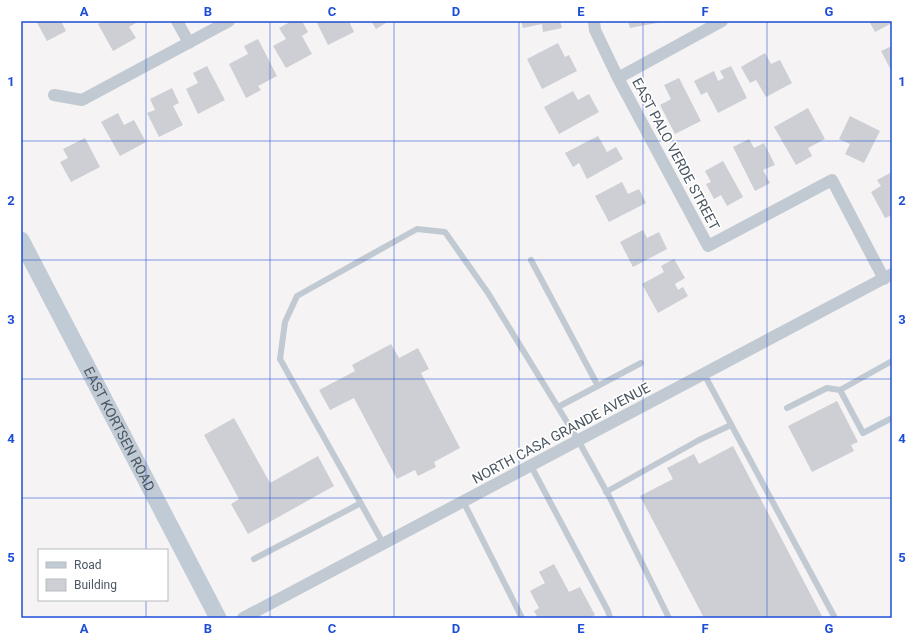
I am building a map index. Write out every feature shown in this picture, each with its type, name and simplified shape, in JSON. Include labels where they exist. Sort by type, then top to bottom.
[{"type":"street","points":[[177,21],[188,43]]},
{"type":"street","points":[[54,94],[82,100],[229,21]]},
{"type":"street","name":"EAST PALO VERDE STREET","points":[[594,21],[595,30],[618,78],[708,246],[832,180],[888,276]]},
{"type":"street","points":[[618,78],[722,21]]},
{"type":"street","name":"EAST KORTSEN ROAD","points":[[21,240],[218,618]]},
{"type":"street","name":"NORTH CASA GRANDE AVENUE","points":[[243,618],[888,276]]},
{"type":"lane","points":[[384,543],[280,359],[285,322],[297,296],[417,229],[445,232],[488,293],[578,440],[606,492],[669,618]]},
{"type":"lane","points":[[531,260],[598,386]]},
{"type":"lane","points":[[787,408],[827,388],[840,390],[892,361]]},
{"type":"lane","points":[[558,407],[641,363]]},
{"type":"lane","points":[[704,374],[835,618]]},
{"type":"lane","points":[[840,390],[863,433],[892,418]]},
{"type":"lane","points":[[606,492],[699,440],[731,425]]},
{"type":"lane","points":[[530,466],[604,604],[610,618]]},
{"type":"lane","points":[[463,501],[522,618]]},
{"type":"lane","points":[[254,560],[361,503]]},
{"type":"building","points":[[36,21],[61,21],[66,31],[47,41]]},
{"type":"building","points":[[103,21],[139,21],[129,27],[136,38],[113,51],[98,24]]},
{"type":"building","points":[[292,21],[302,21],[308,32],[302,36],[312,54],[286,68],[273,46],[286,39],[279,28]]},
{"type":"building","points":[[316,21],[349,21],[354,32],[328,45]]},
{"type":"building","points":[[371,21],[389,21],[376,29]]},
{"type":"building","points":[[521,21],[560,21],[562,28],[543,32],[542,24],[523,28]]},
{"type":"building","points":[[628,21],[662,21],[662,22],[630,28]]},
{"type":"building","points":[[869,21],[892,21],[892,23],[875,32]]},
{"type":"building","points":[[258,39],[277,76],[258,86],[261,90],[246,98],[229,64],[248,54],[244,46]]},
{"type":"building","points":[[558,43],[565,57],[569,55],[577,71],[542,89],[527,59]]},
{"type":"building","points":[[892,46],[892,72],[881,51]]},
{"type":"building","points":[[765,53],[771,64],[780,60],[792,83],[766,97],[756,80],[750,83],[741,67]]},
{"type":"building","points":[[207,66],[225,100],[198,114],[186,89],[198,83],[193,73]]},
{"type":"building","points":[[731,66],[747,98],[718,113],[707,92],[701,95],[694,81],[714,71],[718,81],[724,78],[720,71]]},
{"type":"building","points":[[679,78],[701,121],[675,134],[660,105],[671,99],[664,85]]},
{"type":"building","points":[[172,88],[179,103],[173,106],[183,125],[159,137],[147,113],[155,110],[150,99]]},
{"type":"building","points":[[573,91],[578,100],[589,94],[599,112],[559,134],[544,107]]},
{"type":"building","points":[[808,108],[825,139],[808,148],[812,156],[796,165],[774,127]]},
{"type":"building","points":[[118,113],[124,125],[134,120],[146,142],[120,156],[101,122]]},
{"type":"building","points":[[850,116],[880,131],[864,163],[845,154],[850,144],[839,139]]},
{"type":"building","points":[[598,136],[607,152],[616,147],[623,159],[587,179],[579,163],[573,167],[565,153]]},
{"type":"building","points":[[85,138],[100,167],[71,182],[60,162],[68,158],[63,149]]},
{"type":"building","points":[[749,139],[754,148],[764,143],[775,165],[763,170],[770,183],[755,191],[733,147]]},
{"type":"building","points":[[723,161],[743,197],[727,206],[721,195],[714,199],[706,184],[711,182],[705,171]]},
{"type":"building","points":[[892,172],[892,215],[885,218],[871,192],[881,186],[877,180]]},
{"type":"building","points":[[622,182],[628,194],[639,189],[646,203],[609,222],[595,196]]},
{"type":"building","points":[[643,230],[647,238],[659,232],[667,249],[633,267],[620,242]]},
{"type":"building","points":[[674,259],[685,278],[675,284],[678,290],[683,287],[688,296],[658,313],[642,284],[664,272],[661,266]]},
{"type":"building","points":[[391,344],[399,358],[418,348],[429,369],[421,373],[460,448],[434,462],[436,467],[418,476],[415,470],[397,479],[354,398],[330,410],[319,390],[355,371],[352,365]]},
{"type":"building","points":[[837,401],[858,442],[851,445],[854,451],[812,472],[788,426]]},
{"type":"building","points":[[234,418],[270,483],[318,456],[334,486],[248,534],[231,504],[239,499],[204,435]]},
{"type":"building","points":[[733,446],[823,618],[704,618],[640,496],[673,479],[667,468],[694,454],[699,464]]},
{"type":"building","points":[[554,564],[569,592],[580,587],[595,615],[589,618],[538,618],[534,611],[539,608],[530,591],[545,583],[539,572]]}]
